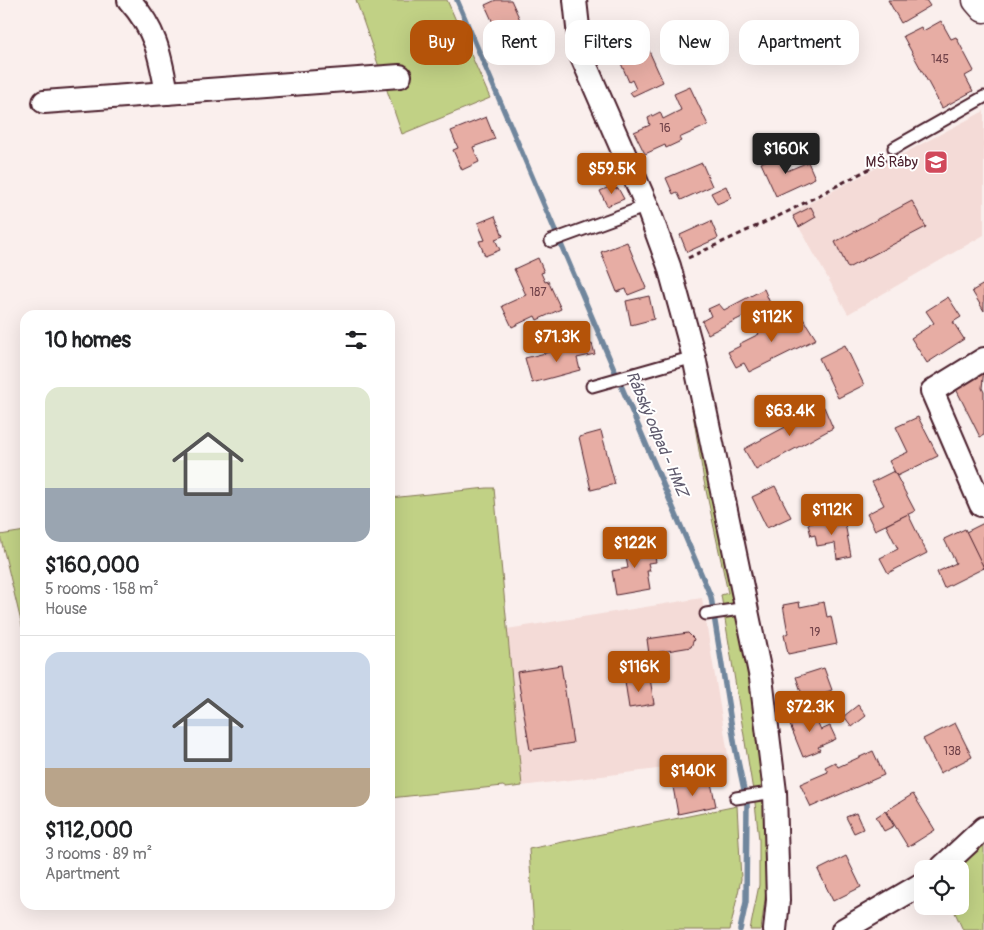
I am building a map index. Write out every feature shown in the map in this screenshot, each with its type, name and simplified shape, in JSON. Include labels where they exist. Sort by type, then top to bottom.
[{"type":"street","points":[[129,0],[146,22],[159,47],[168,93]]},
{"type":"street","points":[[575,0],[581,56],[646,206],[669,266],[694,357],[737,609],[761,678],[767,794],[778,900],[774,930]]},
{"type":"street","points":[[977,0],[984,8]]},
{"type":"street","points":[[44,102],[400,76]]},
{"type":"street","points":[[981,505],[932,391],[984,359]]},
{"type":"street","points":[[950,860],[984,828]]},
{"type":"street","points":[[843,930],[914,889]]},
{"type":"lane","points":[[894,148],[984,97]]},
{"type":"lane","points":[[551,241],[646,206]]},
{"type":"lane","points":[[592,386],[694,357]]},
{"type":"lane","points":[[706,614],[737,609]]},
{"type":"lane","points":[[736,798],[767,794]]},
{"type":"path","points":[[669,266],[787,212],[881,163],[898,154],[906,142]]},
{"type":"shaded area","name":"MŠ Ráby","points":[[984,111],[984,235],[848,314],[791,213]]},
{"type":"shaded area","points":[[702,598],[729,760],[522,786],[507,629]]},
{"type":"green space","points":[[356,0],[447,0],[456,20],[410,20],[410,65],[473,65],[473,59],[490,98],[402,134]]},
{"type":"green space","points":[[687,378],[752,659],[770,860],[761,930],[750,930],[759,885],[759,840],[755,803],[721,595],[728,593],[704,481]]},
{"type":"green space","points":[[494,488],[522,786],[506,788],[503,786],[395,797],[395,497]]},
{"type":"green space","points":[[20,532],[20,617],[0,535]]},
{"type":"green space","points":[[737,806],[741,879],[730,930],[534,930],[529,849]]},
{"type":"green space","points":[[984,843],[984,930],[963,930],[956,915],[969,915],[969,860],[967,860]]},
{"type":"building","points":[[496,0],[511,0],[520,20],[492,20],[485,5]]},
{"type":"building","points":[[888,0],[926,0],[930,6],[901,23]]},
{"type":"building","points":[[941,21],[951,39],[956,37],[974,71],[965,76],[973,91],[942,108],[903,36],[921,27],[923,31]]},
{"type":"building","points":[[650,53],[663,82],[633,96],[630,92],[636,89],[632,80],[629,82],[622,65],[650,65]]},
{"type":"building","points":[[690,87],[708,125],[679,138],[681,141],[666,148],[665,145],[645,154],[634,132],[650,125],[648,118],[660,112],[663,119],[681,110],[674,94]]},
{"type":"building","points":[[486,117],[495,139],[473,147],[479,162],[462,170],[453,150],[458,148],[451,131]]},
{"type":"building","points":[[779,155],[787,171],[808,162],[815,178],[776,196],[761,163]]},
{"type":"building","points":[[702,163],[712,186],[681,200],[677,192],[673,194],[666,178]]},
{"type":"building","points":[[614,185],[616,189],[618,188],[624,199],[607,206],[600,191]]},
{"type":"building","points":[[726,186],[731,198],[717,204],[711,193]]},
{"type":"building","points":[[912,201],[926,227],[848,268],[835,242]]},
{"type":"building","points":[[811,207],[816,217],[799,227],[793,216]]},
{"type":"building","points":[[495,216],[503,236],[495,239],[500,250],[485,256],[479,241],[485,240],[478,223]]},
{"type":"building","points":[[711,221],[718,238],[687,252],[680,235]]},
{"type":"building","points":[[627,242],[646,288],[628,295],[626,289],[617,292],[601,252]]},
{"type":"building","points":[[538,258],[544,272],[541,273],[545,282],[548,281],[561,309],[537,320],[535,316],[512,327],[502,306],[526,295],[514,269]]},
{"type":"building","points":[[984,284],[984,311],[972,291]]},
{"type":"building","points":[[764,289],[770,303],[708,334],[702,321],[711,316],[708,309],[719,304],[724,310]]},
{"type":"building","points":[[649,296],[654,319],[631,325],[626,301]]},
{"type":"building","points":[[948,297],[961,317],[953,322],[964,339],[927,363],[911,338],[934,323],[926,311]]},
{"type":"building","points":[[763,317],[769,329],[789,319],[791,322],[802,317],[816,339],[749,372],[744,363],[736,367],[728,352],[759,334],[753,323]]},
{"type":"building","points":[[592,344],[595,354],[577,358],[580,370],[532,383],[525,358],[574,346],[575,349]]},
{"type":"building","points":[[845,345],[864,385],[838,398],[819,358]]},
{"type":"building","points":[[984,369],[982,388],[984,392],[984,435],[980,437],[955,387]]},
{"type":"building","points":[[808,402],[813,412],[824,407],[833,428],[756,470],[744,449],[804,417],[798,408]]},
{"type":"building","points":[[918,417],[938,456],[897,476],[889,461],[908,452],[896,427]]},
{"type":"building","points":[[601,431],[615,484],[591,490],[579,437]]},
{"type":"building","points":[[894,471],[915,511],[875,530],[867,514],[884,505],[872,482]]},
{"type":"building","points":[[775,486],[791,517],[767,528],[752,497]]},
{"type":"building","points":[[908,514],[927,553],[888,573],[880,558],[898,549],[886,525]]},
{"type":"building","points":[[833,518],[836,525],[845,523],[851,556],[837,559],[835,543],[817,546],[815,535],[811,536],[808,524]]},
{"type":"building","points":[[984,523],[984,569],[966,532]]},
{"type":"building","points":[[965,529],[984,568],[944,588],[937,572],[956,563],[944,539]]},
{"type":"building","points":[[652,542],[656,562],[648,563],[650,571],[647,571],[650,589],[616,595],[612,571],[628,568],[624,547]]},
{"type":"building","points":[[799,602],[800,607],[824,602],[827,617],[831,616],[837,644],[788,654],[784,635],[788,633],[783,605]]},
{"type":"building","points":[[688,633],[694,639],[691,647],[649,654],[647,639]]},
{"type":"building","points":[[561,665],[573,743],[530,750],[517,672]]},
{"type":"building","points":[[824,668],[832,690],[821,694],[822,698],[815,701],[814,697],[804,700],[796,677]]},
{"type":"building","points":[[650,678],[654,704],[629,708],[625,681]]},
{"type":"building","points":[[858,705],[866,716],[852,727],[844,716]]},
{"type":"building","points":[[805,711],[806,714],[813,711],[821,730],[830,726],[836,739],[818,747],[820,750],[803,757],[788,720]]},
{"type":"building","points":[[955,723],[972,757],[940,773],[923,739]]},
{"type":"building","points":[[873,751],[884,775],[811,807],[800,784],[828,772],[825,767],[835,762],[838,767]]},
{"type":"building","points":[[682,781],[696,782],[697,786],[711,783],[716,806],[678,814],[673,787]]},
{"type":"building","points":[[913,794],[935,830],[908,847],[886,811]]},
{"type":"building","points":[[885,811],[894,826],[884,831],[876,817]]},
{"type":"building","points":[[856,813],[863,829],[854,833],[846,817]]},
{"type":"building","points":[[846,856],[861,887],[833,901],[818,870]]},
{"type":"waterway","name":"Rábský odpad - HMZ","points":[[457,0],[711,597],[735,747],[747,804],[746,902],[740,930]]},
{"type":"place","name":"MŠ Ráby","points":[[936,162]]}]
